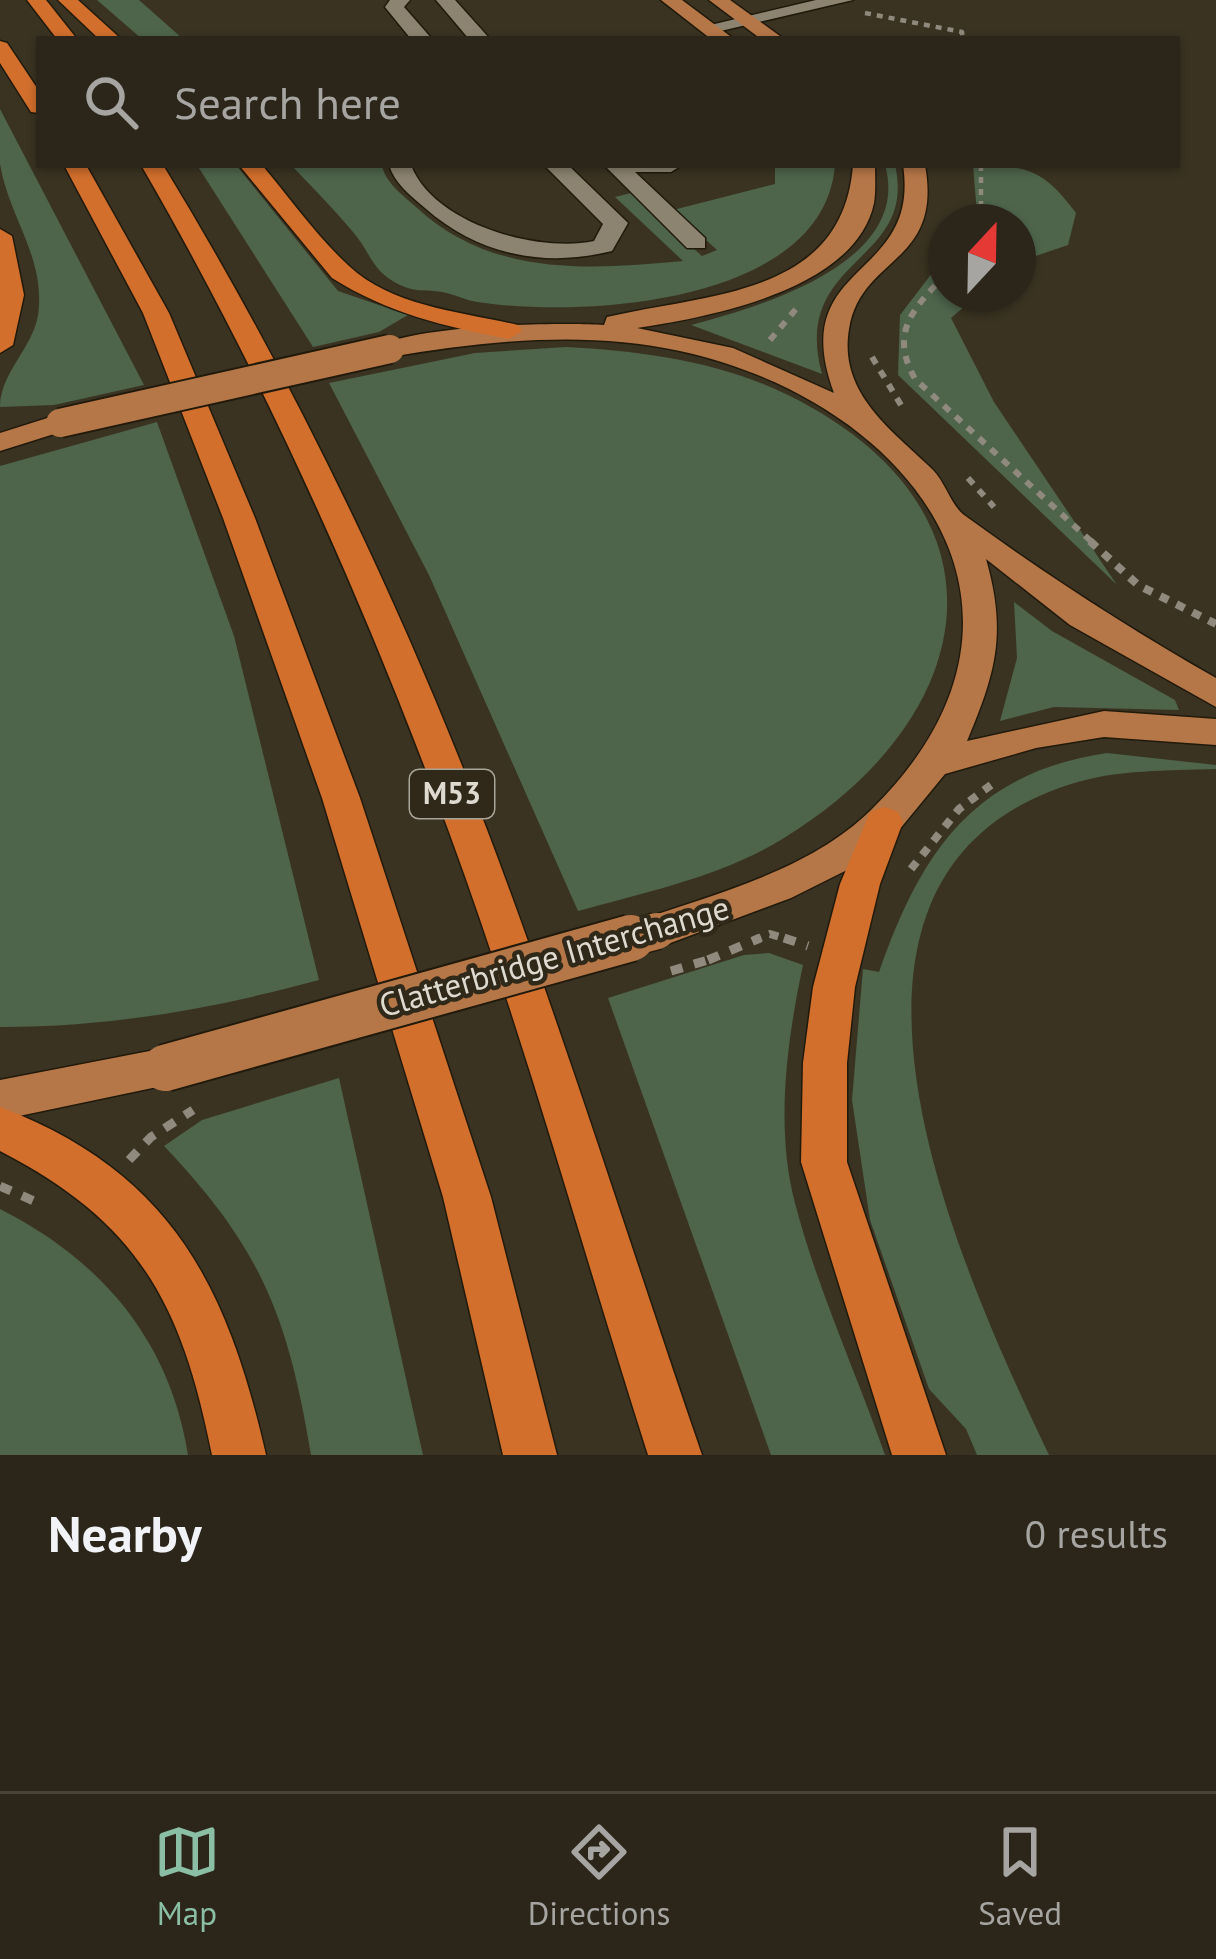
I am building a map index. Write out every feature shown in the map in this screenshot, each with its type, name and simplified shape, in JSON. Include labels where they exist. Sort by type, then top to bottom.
[{"type":"highway","points":[[36,0],[65,36]]},
{"type":"highway","points":[[67,0],[108,36]]},
{"type":"highway","points":[[0,47],[36,102]]},
{"type":"highway","points":[[78,168],[156,313],[239,518],[341,799],[467,1197],[530,1455]]},
{"type":"highway","name":"M53","points":[[154,168],[269,374],[346,534],[434,748],[476,856],[675,1455]]},
{"type":"highway","points":[[253,168],[341,273],[358,285],[398,304],[508,331]]},
{"type":"highway","points":[[0,236],[11,296],[0,345]]},
{"type":"highway","points":[[884,821],[860,884],[842,957],[825,1063],[824,1162],[919,1455]]},
{"type":"highway","points":[[0,1129],[129,1206],[165,1250],[198,1304],[222,1366],[238,1455]]},
{"type":"main road","points":[[670,0],[716,33]]},
{"type":"main road","points":[[718,0],[770,36]]},
{"type":"main road","points":[[565,330],[707,308],[792,277],[825,256],[851,228],[865,197],[864,168]]},
{"type":"main road","points":[[861,422],[844,382],[835,331],[847,298],[907,238],[917,214],[914,168]]},
{"type":"main road","name":"Clatterbridge Interchange","points":[[0,442],[60,423],[390,349],[508,331],[565,330],[722,354],[790,380],[861,422],[910,460],[961,524],[981,587],[984,631],[978,676],[932,764],[884,821],[816,868],[658,931],[165,1068],[0,1100]]},
{"type":"main road","points":[[961,524],[1082,617],[1216,694]]},
{"type":"main road","points":[[932,764],[1036,735],[1104,724],[1216,732]]},
{"type":"street","points":[[400,0],[394,7],[419,36]]},
{"type":"street","points":[[445,0],[480,36]]},
{"type":"street","points":[[716,33],[843,0]]},
{"type":"street","points":[[401,168],[402,176],[438,210],[507,248],[550,254],[603,246],[616,223],[557,168]]},
{"type":"street","points":[[618,168],[696,243]]},
{"type":"path","points":[[843,0],[870,15],[962,32],[963,36]]},
{"type":"path","points":[[981,168],[981,204]]},
{"type":"path","points":[[928,296],[899,332],[898,354],[915,379],[1138,585],[1216,624]]},
{"type":"path","points":[[905,880],[959,809],[1004,778]]},
{"type":"path","points":[[708,960],[770,934],[842,957]]},
{"type":"green space","points":[[97,0],[139,0],[180,36],[139,36]]},
{"type":"green space","points":[[0,109],[144,385],[54,405],[0,407],[6,381],[37,320],[39,287],[0,164]]},
{"type":"green space","points":[[199,168],[238,168],[338,291],[408,315],[379,332],[313,347]]},
{"type":"green space","points":[[294,168],[383,168],[416,207],[476,246],[542,264],[612,266],[683,261],[615,197],[631,193],[702,256],[717,250],[673,210],[775,184],[775,168],[834,168],[821,212],[789,248],[744,274],[690,292],[633,303],[522,306],[417,290],[391,280]]},
{"type":"green space","points":[[885,168],[895,168],[897,198],[889,223],[823,306],[817,335],[822,374],[691,325],[754,306],[824,275],[854,254],[876,229],[887,199]]},
{"type":"green space","points":[[973,168],[1016,168],[1043,178],[1076,213],[1068,245],[1036,256],[1036,204],[976,204]]},
{"type":"green space","points":[[928,278],[928,312],[958,312],[951,318],[994,402],[1117,585],[898,375],[900,315]]},
{"type":"green space","points":[[566,347],[651,355],[734,374],[788,395],[862,441],[912,495],[940,552],[947,613],[934,674],[901,733],[851,788],[784,838],[736,863],[578,911],[429,575],[329,383],[475,353]]},
{"type":"green space","points":[[157,422],[234,636],[319,980],[161,1014],[82,1024],[0,1027],[0,466]]},
{"type":"green space","points":[[1014,602],[1052,631],[1175,700],[1179,710],[1054,707],[1000,721],[1017,658]]},
{"type":"green space","points":[[1107,753],[1216,765],[1216,769],[1089,779],[982,832],[931,903],[912,989],[918,1086],[941,1188],[975,1287],[1049,1455],[977,1455],[966,1429],[929,1389],[870,1220],[852,1100],[863,969],[879,972],[895,929],[934,855],[987,799],[1060,763]]},
{"type":"green space","points":[[769,953],[803,965],[786,1084],[786,1145],[795,1203],[825,1298],[885,1455],[771,1455],[608,998],[744,955]]},
{"type":"green space","points":[[339,1078],[423,1455],[311,1455],[292,1363],[266,1287],[225,1218],[164,1146],[202,1120]]},
{"type":"green space","points":[[0,1209],[69,1253],[125,1308],[165,1375],[188,1455],[0,1455]]}]
